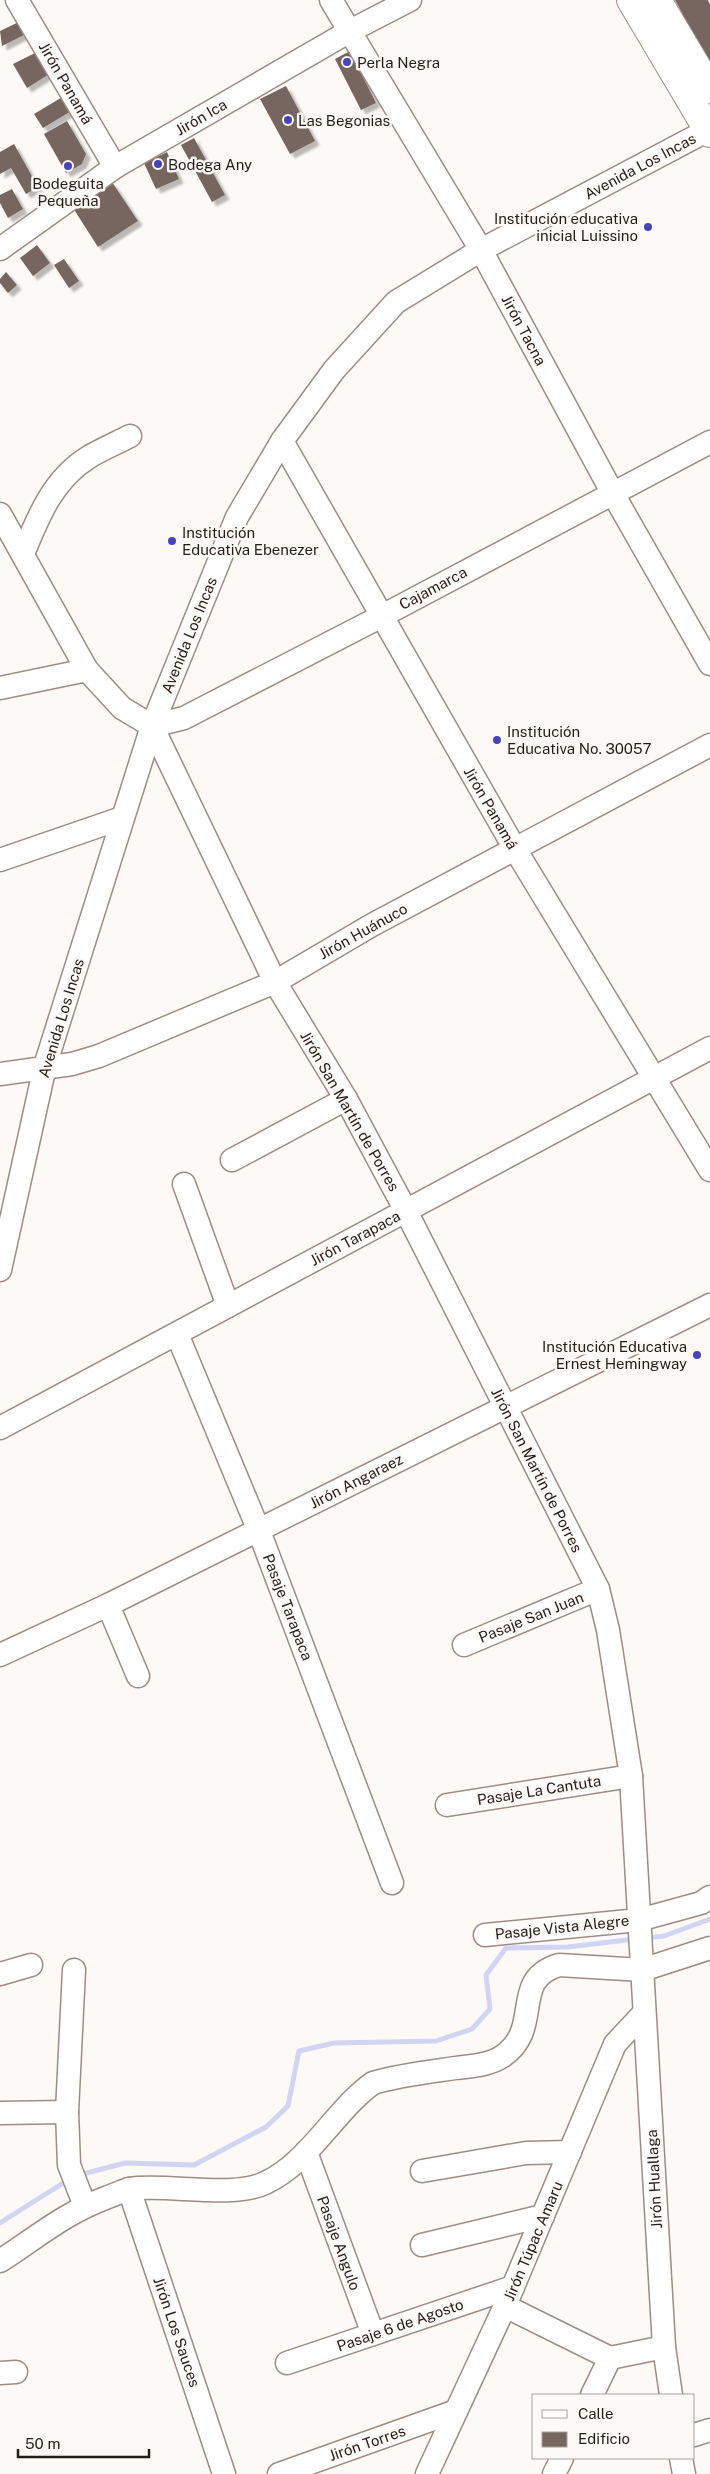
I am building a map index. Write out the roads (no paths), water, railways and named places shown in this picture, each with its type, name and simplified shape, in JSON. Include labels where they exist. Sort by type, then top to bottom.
[{"type":"highway","points":[[632,0],[709,131]]},
{"type":"highway","points":[[657,0],[710,89]]},
{"type":"street","name":"Jirón Panamá","points":[[17,0],[115,167]]},
{"type":"street","name":"Jirón Tacna","points":[[331,0],[481,250],[612,492],[710,664]]},
{"type":"street","name":"Jirón Ica","points":[[0,249],[115,167],[350,31],[410,0]]},
{"type":"street","name":"Avenida Los Incas","points":[[0,1270],[45,1066],[152,726],[237,516],[282,441],[334,370],[396,302],[481,250],[709,131]]},
{"type":"street","points":[[23,554],[41,509],[58,485],[88,458],[130,436]]},
{"type":"street","name":"Jirón Panamá","points":[[282,441],[515,849],[710,1170]]},
{"type":"street","name":"Cajamarca","points":[[152,726],[184,718],[382,616],[612,492],[710,442]]},
{"type":"street","points":[[0,514],[87,670],[122,708],[152,726]]},
{"type":"street","points":[[0,688],[87,670]]},
{"type":"street","name":"Jirón San Martín de Porres","points":[[152,726],[275,982],[346,1099],[406,1211],[598,1589],[608,1630],[631,1776],[642,1966]]},
{"type":"street","name":"Jirón Huánuco","points":[[0,1074],[45,1066],[72,1064],[99,1056],[275,982],[372,925],[710,745]]},
{"type":"street","points":[[0,860],[122,818]]},
{"type":"street","name":"Jirón Tarapaca","points":[[0,1428],[710,1048]]},
{"type":"street","points":[[232,1160],[346,1099]]},
{"type":"street","points":[[184,1184],[228,1306]]},
{"type":"street","name":"Jirón Angaraez","points":[[0,1655],[108,1606],[710,1305]]},
{"type":"street","name":"Pasaje Tarapaca","points":[[177,1334],[259,1531],[392,1883]]},
{"type":"street","name":"Pasaje San Juan","points":[[464,1645],[598,1589]]},
{"type":"street","points":[[108,1606],[138,1676]]},
{"type":"street","name":"Pasaje La Cantuta","points":[[447,1805],[631,1776]]},
{"type":"street","points":[[639,1922],[701,1903],[710,1897]]},
{"type":"street","name":"Pasaje Vista Alegre","points":[[485,1935],[639,1922]]},
{"type":"street","points":[[0,2261],[55,2222],[85,2206],[129,2190],[252,2187],[265,2183],[306,2152],[361,2092],[373,2083],[495,2061],[513,2048],[526,2020],[531,1985],[541,1973],[549,1968],[559,1965],[642,1966],[710,1948]]},
{"type":"street","points":[[0,1974],[32,1965]]},
{"type":"street","name":"Jirón Huallaga","points":[[642,1966],[664,2347],[672,2394]]},
{"type":"street","points":[[74,1970],[67,2112],[69,2165],[85,2206]]},
{"type":"street","name":"Jirón Túpac Amaru","points":[[427,2474],[509,2297],[615,2044],[644,2013]]},
{"type":"street","points":[[0,2113],[67,2112]]},
{"type":"street","name":"Pasaje Angulo","points":[[306,2152],[373,2334]]},
{"type":"street","points":[[422,2171],[526,2152],[570,2152]]},
{"type":"street","name":"Jirón Los Sauces","points":[[129,2190],[224,2474]]},
{"type":"street","points":[[422,2245],[543,2216]]},
{"type":"street","points":[[509,2297],[610,2358],[664,2347]]},
{"type":"street","name":"Pasaje 6 de Agosto","points":[[287,2363],[373,2334],[509,2297]]},
{"type":"street","points":[[592,2394],[610,2358]]},
{"type":"street","name":"Jirón Torres","points":[[279,2474],[456,2411]]},
{"type":"street","points":[[695,2435],[710,2430]]},
{"type":"street","points":[[554,2474],[562,2459]]},
{"type":"street","points":[[681,2459],[684,2474]]},
{"type":"waterway","points":[[646,1938],[664,1936],[710,1919]]},
{"type":"waterway","points":[[79,2175],[125,2163],[194,2165],[266,2127],[288,2106],[299,2051],[334,2043],[436,2041],[472,2029],[490,2009],[486,1975],[506,1948],[568,1947],[635,1939]]},
{"type":"waterway","points":[[0,2223],[68,2180]]},
{"type":"place","name":"Perla Negra","points":[[347,62]]},
{"type":"place","name":"Las Begonias","points":[[288,120]]},
{"type":"place","name":"Bodega Any","points":[[158,164]]},
{"type":"place","name":"Bodeguita Pequeña","points":[[68,166]]},
{"type":"place","name":"Institución educativa inicial Luissino","points":[[648,227]]},
{"type":"place","name":"Institución Educativa Ebenezer","points":[[172,541]]},
{"type":"place","name":"Institución Educativa No. 30057","points":[[497,740]]},
{"type":"place","name":"Institución Educativa Ernest Hemingway","points":[[697,1355]]}]
